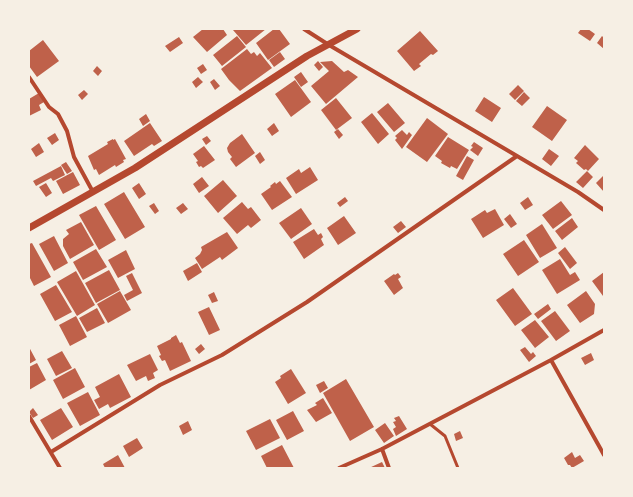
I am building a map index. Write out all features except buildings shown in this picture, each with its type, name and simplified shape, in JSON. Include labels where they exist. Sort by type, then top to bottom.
[{"type":"street","points":[[304,29],[578,192],[604,210]]},
{"type":"street","points":[[29,228],[148,160],[307,56],[357,29]]},
{"type":"street","points":[[29,77],[48,107],[58,114],[67,131],[74,156],[93,192]]},
{"type":"street","points":[[51,452],[160,385],[222,355],[307,302],[517,156]]},
{"type":"street","points":[[341,467],[382,449],[430,424],[552,360],[604,330]]},
{"type":"street","points":[[552,360],[604,455]]},
{"type":"street","points":[[29,416],[60,468]]},
{"type":"street","points":[[382,449],[389,468]]},
{"type":"lane","points":[[430,424],[445,436],[458,468]]}]
